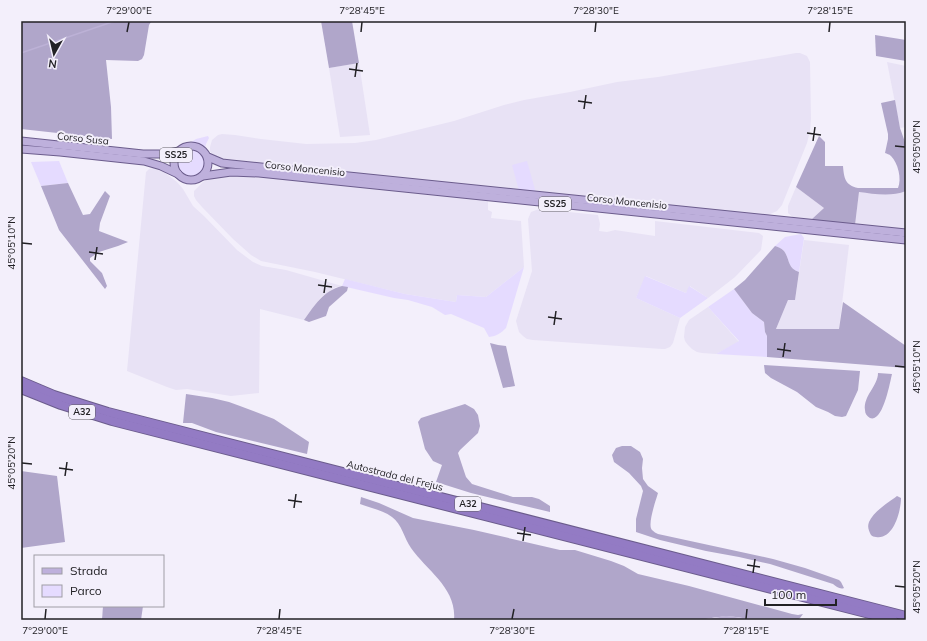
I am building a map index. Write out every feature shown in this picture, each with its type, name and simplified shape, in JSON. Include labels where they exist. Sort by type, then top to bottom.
[{"type":"highway","name":"Autostrada del Frejus","points":[[21,381],[54,395],[108,412],[792,590],[893,620]]},
{"type":"highway","name":"Autostrada del Frejus","points":[[21,389],[61,405],[112,421],[792,590],[906,616]]},
{"type":"main road","name":"Corso Susa","points":[[21,142],[143,158]]},
{"type":"main road","name":"SS25","points":[[203,176],[199,179],[193,180],[182,178],[175,170],[174,160],[176,155],[183,147],[188,146],[199,147],[204,150],[208,157]]},
{"type":"main road","name":"Corso Susa","points":[[21,149],[143,158]]},
{"type":"main road","name":"SS25","points":[[143,158],[179,151]]},
{"type":"main road","points":[[203,176],[207,171],[208,157]]},
{"type":"main road","name":"Corso Moncenisio","points":[[208,157],[222,163],[231,164],[906,234]]},
{"type":"main road","name":"SS25","points":[[143,158],[178,174]]},
{"type":"main road","name":"Corso Moncenisio","points":[[203,176],[231,172],[260,174],[906,240]]},
{"type":"shaded area","points":[[21,21],[156,21],[151,22],[149,25],[142,59],[138,61],[106,60],[111,107],[112,139],[21,129]]},
{"type":"shaded area","points":[[321,21],[352,21],[359,63],[329,68]]},
{"type":"shaded area","points":[[875,35],[906,40],[906,61],[876,56]]},
{"type":"shaded area","points":[[796,53],[807,56],[810,62],[810,131],[807,143],[782,205],[777,211],[768,215],[225,161],[213,157],[210,151],[212,140],[218,135],[222,134],[306,144],[355,143],[376,140],[454,121],[524,100],[617,82],[658,77]]},
{"type":"shaded area","points":[[887,62],[906,66],[906,127],[900,128]]},
{"type":"shaded area","points":[[359,63],[370,135],[340,137],[329,68]]},
{"type":"shaded area","points":[[895,100],[900,128],[906,145],[906,191],[894,194],[859,192],[855,225],[812,221],[812,219],[824,208],[796,187],[819,136],[825,142],[825,166],[843,166],[846,180],[850,185],[858,188],[898,188],[900,180],[897,167],[891,156],[885,153],[888,134],[881,103]]},
{"type":"shaded area","points":[[153,168],[164,172],[177,182],[193,206],[237,250],[253,262],[262,266],[286,270],[342,286],[336,287],[321,297],[304,320],[260,309],[259,393],[231,396],[187,389],[176,390],[127,371],[146,172]]},
{"type":"shaded area","points":[[230,175],[488,200],[488,210],[492,212],[491,218],[521,221],[524,267],[486,297],[457,295],[456,302],[405,294],[315,272],[261,261],[251,255],[233,239],[202,207],[194,196],[194,191],[203,182],[217,176]]},
{"type":"shaded area","points":[[68,183],[83,215],[90,214],[105,191],[110,196],[100,223],[99,231],[128,242],[99,252],[90,258],[90,261],[102,273],[107,286],[105,289],[59,230],[41,186]]},
{"type":"shaded area","points":[[796,187],[824,208],[812,219],[812,221],[794,218],[788,213],[788,206]]},
{"type":"shaded area","points":[[906,191],[906,230],[855,225],[859,192],[883,194],[900,193]]},
{"type":"shaded area","points":[[539,209],[598,215],[600,224],[599,231],[607,232],[615,230],[655,236],[655,221],[759,233],[763,236],[761,250],[735,277],[708,298],[690,286],[686,293],[646,276],[636,298],[680,318],[673,343],[670,347],[665,349],[527,339],[519,332],[516,321],[532,271],[528,219],[531,212]]},
{"type":"shaded area","points":[[804,240],[849,245],[839,329],[776,329],[788,300],[795,300]]},
{"type":"shaded area","points":[[775,246],[784,251],[792,268],[799,272],[795,300],[788,300],[776,329],[839,329],[843,302],[906,346],[906,368],[767,357],[767,336],[764,322],[752,313],[734,289],[745,280]]},
{"type":"shaded area","points":[[342,286],[348,287],[347,291],[329,307],[326,316],[309,322],[304,320],[325,295],[335,288]]},
{"type":"shaded area","points":[[708,307],[739,342],[716,354],[697,352],[688,345],[684,337],[685,327],[689,320]]},
{"type":"shaded area","points":[[490,343],[506,346],[515,386],[503,388]]},
{"type":"shaded area","points":[[764,365],[860,371],[858,390],[846,416],[835,416],[816,407],[797,392],[771,378],[765,373]]},
{"type":"shaded area","points":[[878,373],[892,374],[888,393],[879,414],[875,418],[870,418],[865,413],[865,405],[866,400],[876,382]]},
{"type":"shaded area","points":[[186,394],[229,402],[274,419],[309,442],[307,454],[216,432],[192,423],[183,423]]},
{"type":"shaded area","points":[[465,404],[474,409],[478,415],[480,426],[478,433],[458,453],[466,477],[472,484],[513,497],[532,497],[539,499],[550,506],[550,512],[471,493],[436,482],[442,465],[433,461],[425,449],[418,422],[421,418]]},
{"type":"shaded area","points":[[631,446],[640,452],[643,459],[643,479],[648,486],[658,493],[652,512],[651,527],[652,530],[658,534],[773,559],[805,568],[839,580],[844,588],[840,588],[833,584],[770,564],[706,551],[660,540],[636,532],[636,519],[643,491],[641,486],[629,473],[614,462],[612,455],[616,448]]},
{"type":"shaded area","points":[[21,471],[57,476],[65,542],[21,548]]},
{"type":"shaded area","points":[[897,496],[901,498],[900,510],[892,529],[888,534],[882,537],[872,536],[868,527],[871,518]]},
{"type":"shaded area","points":[[361,497],[413,518],[474,530],[560,550],[575,550],[611,561],[638,574],[689,586],[792,614],[803,614],[797,620],[749,620],[737,617],[718,617],[700,620],[454,620],[454,609],[451,598],[446,589],[411,548],[398,523],[385,513],[360,504]]},
{"type":"shaded area","points":[[103,607],[143,607],[141,620],[102,620]]},
{"type":"shaded area","points":[[726,616],[749,620],[700,620]]},
{"type":"green space","points":[[208,136],[209,138],[205,149],[199,145],[189,143],[196,139]]},
{"type":"green space","points":[[191,149],[201,153],[205,163],[201,173],[191,177],[181,173],[177,163],[181,153]]},
{"type":"green space","points":[[59,161],[68,183],[41,186],[31,162]]},
{"type":"green space","points":[[527,161],[536,193],[519,191],[512,165]]},
{"type":"green space","points":[[801,234],[804,238],[799,272],[792,268],[784,251],[775,246],[785,237]]},
{"type":"green space","points":[[524,267],[506,328],[499,334],[489,337],[484,328],[451,314],[445,315],[432,307],[408,300],[342,286],[345,279],[405,294],[456,302],[457,295],[486,297]]},
{"type":"green space","points":[[645,276],[686,293],[689,286],[708,298],[680,318],[636,298]]},
{"type":"green space","points":[[734,289],[752,313],[764,322],[767,336],[767,357],[716,354],[739,341],[708,307]]},
{"type":"waterway","points":[[21,53],[115,21]]}]
